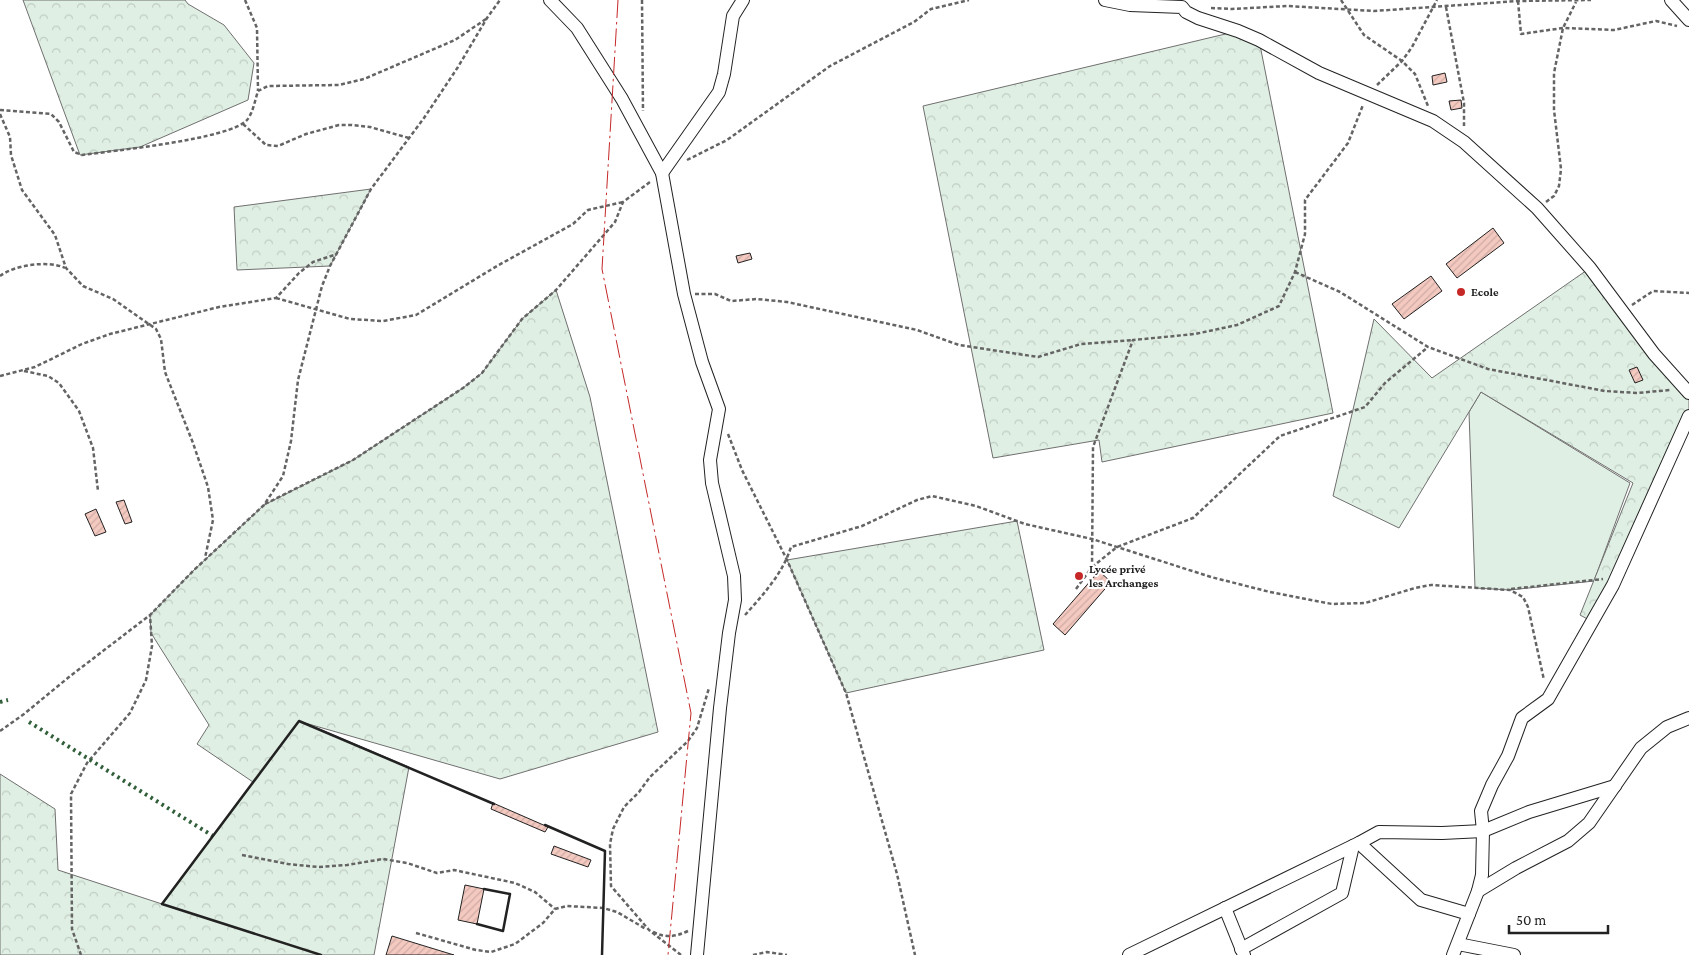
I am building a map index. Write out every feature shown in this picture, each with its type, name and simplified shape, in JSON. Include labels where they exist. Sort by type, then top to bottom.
[{"type":"street","points":[[550,0],[577,28],[622,99],[662,173],[684,294],[702,362],[719,409],[710,460],[712,483],[734,576],[735,600],[729,633],[697,955]]},
{"type":"street","points":[[662,173],[719,92],[724,74],[733,16],[743,0]]},
{"type":"street","points":[[1106,0],[1130,5],[1182,7],[1191,15],[1259,40],[1319,73],[1433,121],[1464,142],[1537,208],[1590,268],[1654,354],[1687,391]]},
{"type":"street","points":[[1671,0],[1685,24]]},
{"type":"street","points":[[1514,955],[1456,949],[1478,891],[1482,874],[1483,831],[1481,811],[1492,784],[1508,756],[1522,718],[1548,699],[1617,577],[1689,416]]},
{"type":"street","points":[[1478,891],[1516,868],[1568,841],[1589,823],[1641,748],[1667,727],[1689,718]]},
{"type":"street","points":[[1129,955],[1154,949],[1225,908],[1379,832],[1442,833],[1483,831],[1529,812],[1615,786]]},
{"type":"street","points":[[1356,845],[1421,900],[1469,914]]},
{"type":"street","points":[[1225,908],[1243,952],[1342,893],[1356,845]]},
{"type":"path","points":[[66,268],[55,235],[22,190],[11,154],[10,137],[0,112],[52,114],[59,122],[74,152],[82,154],[221,133],[243,124],[248,119],[258,91],[257,28],[245,0]]},
{"type":"path","points":[[0,731],[150,615],[205,559],[264,505],[283,476],[291,441],[298,380],[322,286],[371,189],[458,67],[500,0]]},
{"type":"path","points":[[640,134],[643,119],[642,0]]},
{"type":"path","points":[[686,160],[727,140],[830,66],[914,22],[931,9],[969,0]]},
{"type":"path","points":[[1341,0],[1364,35],[1402,61],[1415,74],[1433,121]]},
{"type":"path","points":[[684,294],[715,294],[731,302],[757,299],[787,302],[917,330],[959,345],[1038,357],[1081,344],[1195,334],[1237,325],[1279,306],[1295,272],[1305,234],[1305,200],[1348,143],[1367,94],[1402,61],[1412,47],[1437,0]]},
{"type":"path","points":[[1182,7],[1232,10],[1287,6],[1374,11],[1518,1],[1591,0]]},
{"type":"path","points":[[1518,1],[1521,34],[1563,28],[1614,30],[1656,21],[1685,24]]},
{"type":"path","points":[[1537,208],[1554,196],[1559,186],[1561,169],[1554,110],[1554,73],[1563,28],[1577,1]]},
{"type":"path","points":[[1446,7],[1464,103],[1464,142]]},
{"type":"path","points":[[258,91],[268,86],[339,86],[364,80],[455,40],[487,18]]},
{"type":"path","points":[[243,124],[266,145],[278,146],[306,134],[339,125],[370,127],[409,138]]},
{"type":"path","points":[[0,376],[35,367],[82,344],[110,334],[219,307],[276,298],[350,319],[384,321],[416,315],[496,266],[573,224],[588,210],[623,202],[662,173]]},
{"type":"path","points":[[264,505],[354,460],[463,388],[482,373],[522,318],[556,290],[616,222],[623,202]]},
{"type":"path","points":[[276,298],[312,262],[337,254]]},
{"type":"path","points":[[0,276],[21,268],[44,263],[57,264],[66,268],[83,286],[113,299],[156,329],[161,339],[165,372],[208,487],[213,520],[205,559]]},
{"type":"path","points":[[1295,272],[1340,292],[1428,346],[1488,369],[1605,391],[1637,393],[1687,391]]},
{"type":"path","points":[[1622,311],[1653,291],[1689,293]]},
{"type":"path","points":[[1092,567],[1092,447],[1133,340]]},
{"type":"path","points":[[1076,589],[1092,567],[1117,547],[1193,518],[1280,436],[1365,407],[1384,383],[1428,346]]},
{"type":"path","points":[[23,370],[48,376],[59,383],[78,410],[93,448],[98,491]]},
{"type":"path","points":[[719,409],[742,470],[787,560],[846,693],[897,874],[915,955]]},
{"type":"path","points":[[729,633],[763,595],[787,560],[791,547],[862,526],[917,500],[932,496],[976,506],[1025,524],[1092,539],[1211,577],[1270,592],[1332,604],[1365,603],[1431,585],[1510,590],[1617,577]]},
{"type":"path","points":[[1510,590],[1523,597],[1528,606],[1548,699]]},
{"type":"path","points":[[81,955],[72,929],[71,794],[87,763],[130,713],[146,680],[152,646],[150,615]]},
{"type":"path","points":[[681,955],[649,930],[611,886],[610,844],[613,829],[624,806],[639,792],[650,777],[688,741],[696,728],[709,685]]},
{"type":"path","points":[[242,855],[288,864],[318,866],[347,865],[383,859],[407,863],[437,873],[454,870],[515,883],[535,892],[555,909]]},
{"type":"path","points":[[416,933],[476,950],[491,952],[516,944],[543,923],[555,909],[567,906],[603,908],[617,912],[662,936],[677,937],[700,921]]},
{"type":"path","points":[[753,955],[766,952],[787,955]]},
{"type":"green space","points":[[23,0],[185,0],[188,4],[224,25],[254,63],[248,100],[140,147],[80,155]]},
{"type":"green space","points":[[1238,31],[1259,40],[1333,413],[1102,462],[1099,440],[993,458],[923,106]]},
{"type":"green space","points":[[371,189],[330,266],[237,270],[234,207]]},
{"type":"green space","points":[[1590,268],[1689,393],[1689,416],[1593,622],[1580,615],[1633,483],[1481,392],[1399,528],[1333,496],[1374,319],[1432,378]]},
{"type":"green space","points":[[556,290],[590,397],[658,732],[500,779],[305,723],[409,767],[374,955],[0,955],[0,774],[55,809],[58,870],[162,904],[253,782],[197,744],[209,725],[151,633],[150,615],[194,570],[264,505],[353,460],[463,388],[482,373],[522,319]]},
{"type":"green space","points":[[1481,392],[1630,483],[1594,581],[1510,590],[1475,588],[1469,412]]},
{"type":"green space","points":[[1017,521],[1044,650],[846,693],[787,560]]},
{"type":"building","points":[[1445,73],[1447,82],[1433,85],[1432,76]]},
{"type":"building","points":[[1461,100],[1462,108],[1451,110],[1449,101]]},
{"type":"building","points":[[1493,228],[1504,243],[1457,278],[1446,264]]},
{"type":"building","points":[[750,253],[752,259],[738,263],[736,256]]},
{"type":"building","points":[[1431,276],[1442,291],[1404,319],[1392,304]]},
{"type":"building","points":[[1637,367],[1643,380],[1635,383],[1629,370]]},
{"type":"building","points":[[124,500],[132,522],[125,524],[116,502]]},
{"type":"building","points":[[96,509],[106,532],[95,536],[85,514]]},
{"type":"building","points":[[1099,571],[1111,582],[1065,635],[1053,624]]},
{"type":"building","points":[[493,803],[548,827],[545,832],[491,809]]},
{"type":"building","points":[[554,846],[591,860],[588,867],[551,854]]},
{"type":"building","points":[[465,885],[484,889],[477,924],[458,920]]},
{"type":"building","points":[[392,936],[454,955],[386,955]]},
{"type":"hedge","points":[[0,702],[8,700]]},
{"type":"hedge","points":[[29,722],[213,836]]},
{"type":"wall","points":[[321,955],[162,904],[299,721],[494,804]]},
{"type":"wall","points":[[545,825],[605,851],[602,955]]},
{"type":"wall","points":[[477,924],[503,931],[510,894],[484,889]]},
{"type":"power","points":[[618,0],[602,269],[691,713],[668,955]]},
{"type":"place","name":"Ecole","points":[[1461,292]]},
{"type":"place","name":"Lycée privé les Archanges","points":[[1079,576]]}]
